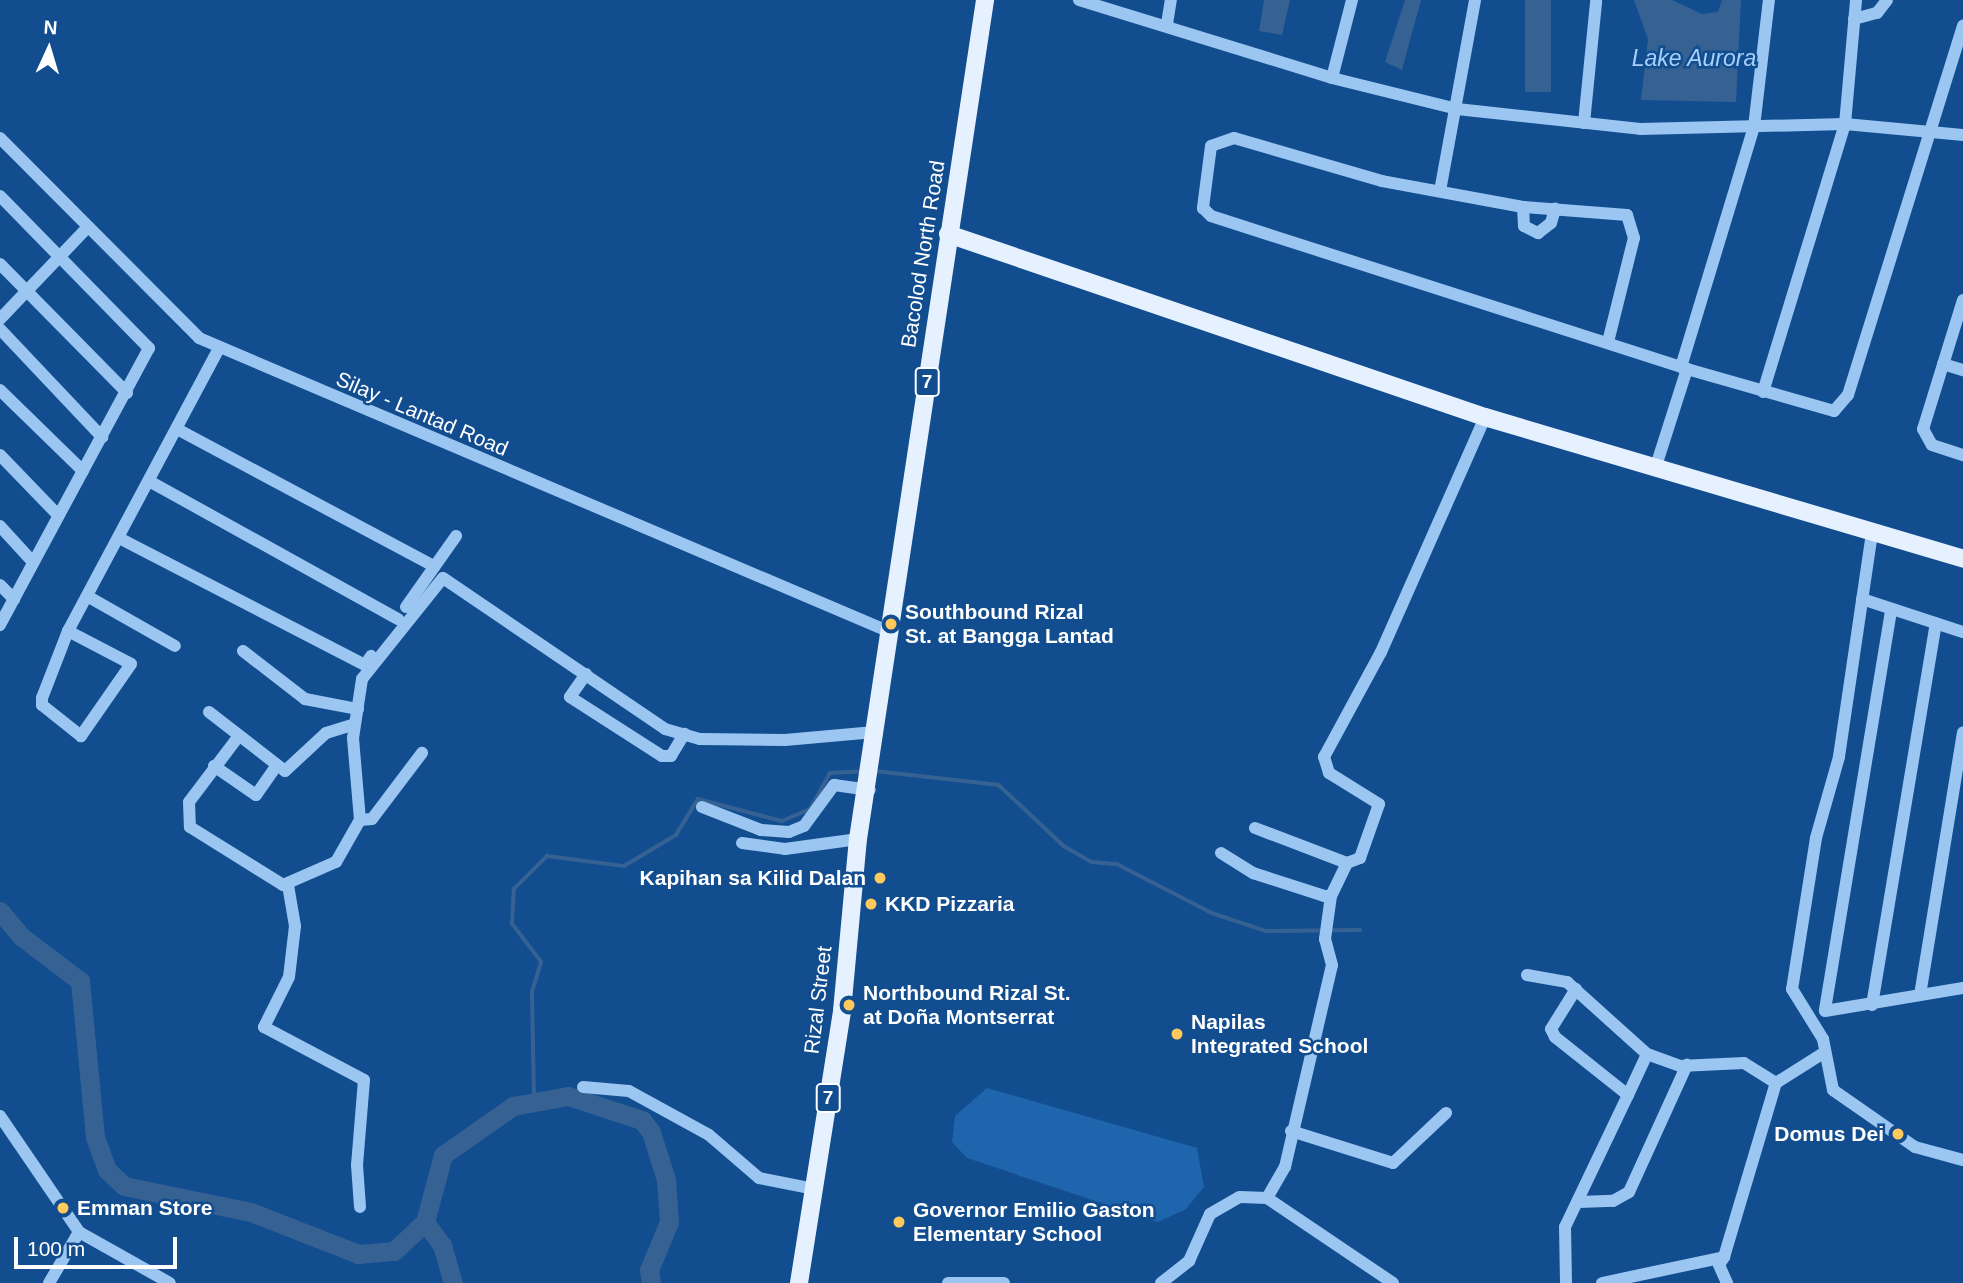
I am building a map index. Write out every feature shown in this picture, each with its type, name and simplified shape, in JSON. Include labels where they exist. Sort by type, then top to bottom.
[{"type":"main road","name":"Bacolod North Road","points":[[872,764],[948,234],[985,0]]},
{"type":"main road","points":[[948,234],[1485,416],[1963,559]]},
{"type":"main road","name":"Rizal Street","points":[[803,1282],[814,1189],[842,1011],[858,839],[871,787],[872,764]]},
{"type":"street","points":[[1079,0],[1167,24],[1332,78],[1457,109],[1640,129],[1845,124],[1963,135]]},
{"type":"street","points":[[1167,24],[1171,0]]},
{"type":"street","points":[[1332,78],[1353,0]]},
{"type":"street","points":[[1440,191],[1475,0]]},
{"type":"street","points":[[1656,466],[1754,127],[1769,0]]},
{"type":"street","points":[[1763,392],[1845,124],[1856,0]]},
{"type":"street","points":[[1854,19],[1877,13],[1887,0]]},
{"type":"street","points":[[1584,123],[1596,2]]},
{"type":"street","points":[[1608,342],[1629,267],[1632,219],[1523,207],[1440,191],[1227,137],[1211,146],[1203,208],[1211,216],[1823,411],[1843,407],[1963,26]]},
{"type":"street","name":"Silay - Lantad Road","points":[[0,138],[176,319],[219,348],[890,632]]},
{"type":"street","points":[[0,196],[146,343],[148,354],[32,561],[0,625]]},
{"type":"street","points":[[1523,207],[1524,226],[1538,233],[1547,229],[1555,209]]},
{"type":"street","points":[[0,319],[58,255],[87,229]]},
{"type":"street","points":[[0,264],[127,393]]},
{"type":"street","points":[[1963,300],[1923,435],[1963,456]]},
{"type":"street","points":[[0,329],[102,437]]},
{"type":"street","points":[[68,631],[129,660],[132,668],[82,736],[41,701],[68,631],[219,348]]},
{"type":"street","points":[[1943,364],[1963,370]]},
{"type":"street","points":[[0,390],[83,471]]},
{"type":"street","points":[[1255,828],[1347,863],[1360,858],[1379,804],[1329,773],[1324,757],[1381,652],[1485,416]]},
{"type":"street","points":[[177,429],[434,566]]},
{"type":"street","points":[[0,455],[58,515]]},
{"type":"street","points":[[149,481],[398,619]]},
{"type":"street","points":[[0,526],[32,561]]},
{"type":"street","points":[[1872,533],[1839,757],[1816,838],[1792,989],[1823,1039],[1833,1090],[1915,1147],[1963,1160]]},
{"type":"street","points":[[118,538],[365,665],[456,536]]},
{"type":"street","points":[[238,737],[189,802],[187,821],[257,873],[288,885],[336,862],[360,820],[353,724],[367,668],[443,578],[665,729],[684,734],[785,740],[875,732]]},
{"type":"street","points":[[0,585],[14,599]]},
{"type":"street","points":[[87,596],[175,646]]},
{"type":"street","points":[[1861,599],[1891,611],[1963,632]]},
{"type":"street","points":[[1891,611],[1824,1002],[1833,1014],[1963,988]]},
{"type":"street","points":[[1872,1005],[1936,624]]},
{"type":"street","points":[[243,651],[305,699],[358,709]]},
{"type":"street","points":[[586,674],[570,697],[662,756],[671,756],[684,734]]},
{"type":"street","points":[[209,712],[275,768],[296,767],[320,738],[353,724]]},
{"type":"street","points":[[1920,995],[1963,733]]},
{"type":"street","points":[[360,820],[372,819],[422,752]]},
{"type":"street","points":[[214,766],[256,795]]},
{"type":"street","points":[[248,808],[275,768]]},
{"type":"street","points":[[702,807],[761,830],[789,832],[804,826],[834,785],[871,787]]},
{"type":"street","points":[[742,843],[785,849],[858,839]]},
{"type":"street","points":[[1221,853],[1299,891],[1331,896]]},
{"type":"street","points":[[1267,1198],[1285,1167],[1291,1131],[1332,965],[1325,939],[1331,896],[1347,863]]},
{"type":"street","points":[[288,885],[295,926],[289,976],[264,1027],[365,1080],[356,1165],[360,1208]]},
{"type":"street","points":[[1527,975],[1557,978],[1576,989],[1647,1054],[1687,1065],[1744,1063],[1776,1083]]},
{"type":"street","points":[[1576,989],[1551,1032],[1628,1095]]},
{"type":"street","points":[[1727,1283],[1719,1265],[1724,1257],[1776,1083],[1825,1052]]},
{"type":"street","points":[[1566,1283],[1563,1240],[1647,1054]]},
{"type":"street","points":[[1579,1202],[1613,1201],[1629,1192],[1687,1065]]},
{"type":"street","points":[[583,1087],[629,1091],[709,1135],[759,1178],[814,1189]]},
{"type":"street","points":[[1291,1131],[1393,1163],[1446,1113]]},
{"type":"street","points":[[0,1116],[79,1232],[170,1283]]},
{"type":"street","points":[[1161,1283],[1189,1261],[1210,1214],[1226,1199],[1267,1198],[1393,1283]]},
{"type":"street","points":[[49,1283],[79,1232]]},
{"type":"street","points":[[1602,1283],[1645,1279],[1724,1257]]},
{"type":"street","points":[[948,1283],[1004,1283]]},
{"type":"shaded area","points":[[987,1088],[1197,1148],[1204,1187],[1186,1209],[1158,1222],[967,1158],[952,1142],[955,1116]]},
{"type":"water","points":[[1264,0],[1290,0],[1282,35],[1259,31]]},
{"type":"water","points":[[1405,0],[1421,0],[1402,70],[1385,62]]},
{"type":"water","points":[[1525,0],[1551,0],[1551,92],[1525,92]]},
{"type":"water","name":"Lake Aurora","points":[[1634,0],[1672,0],[1702,14],[1718,12],[1722,0],[1741,0],[1736,102],[1641,100],[1648,39]]},
{"type":"waterway","points":[[534,1098],[532,992],[541,962],[512,924],[514,889],[547,856],[624,866],[676,835],[698,799],[782,821],[810,809],[830,773],[864,771]]},
{"type":"waterway","points":[[875,771],[999,785],[1064,846],[1092,862],[1117,864],[1212,913],[1266,931],[1360,930]]},
{"type":"waterway","points":[[0,911],[22,937],[80,981],[95,1137],[107,1170],[124,1186],[251,1212],[358,1254],[394,1251],[425,1222],[443,1155],[513,1106],[568,1096],[642,1120],[651,1132],[666,1180],[669,1222],[649,1270],[651,1283]]},
{"type":"waterway","points":[[425,1222],[442,1245],[453,1283]]},
{"type":"place","name":"Southbound Rizal St. at Bangga Lantad","points":[[891,624]]},
{"type":"place","name":"Kapihan sa Kilid Dalan","points":[[880,878]]},
{"type":"place","name":"KKD Pizzaria","points":[[871,904]]},
{"type":"place","name":"Northbound Rizal St. at Doña Montserrat","points":[[849,1005]]},
{"type":"place","name":"Napilas Integrated School","points":[[1177,1034]]},
{"type":"place","name":"Domus Dei","points":[[1898,1134]]},
{"type":"place","name":"Emman Store","points":[[63,1208]]},
{"type":"place","name":"Governor Emilio Gaston Elementary School","points":[[899,1222]]}]
